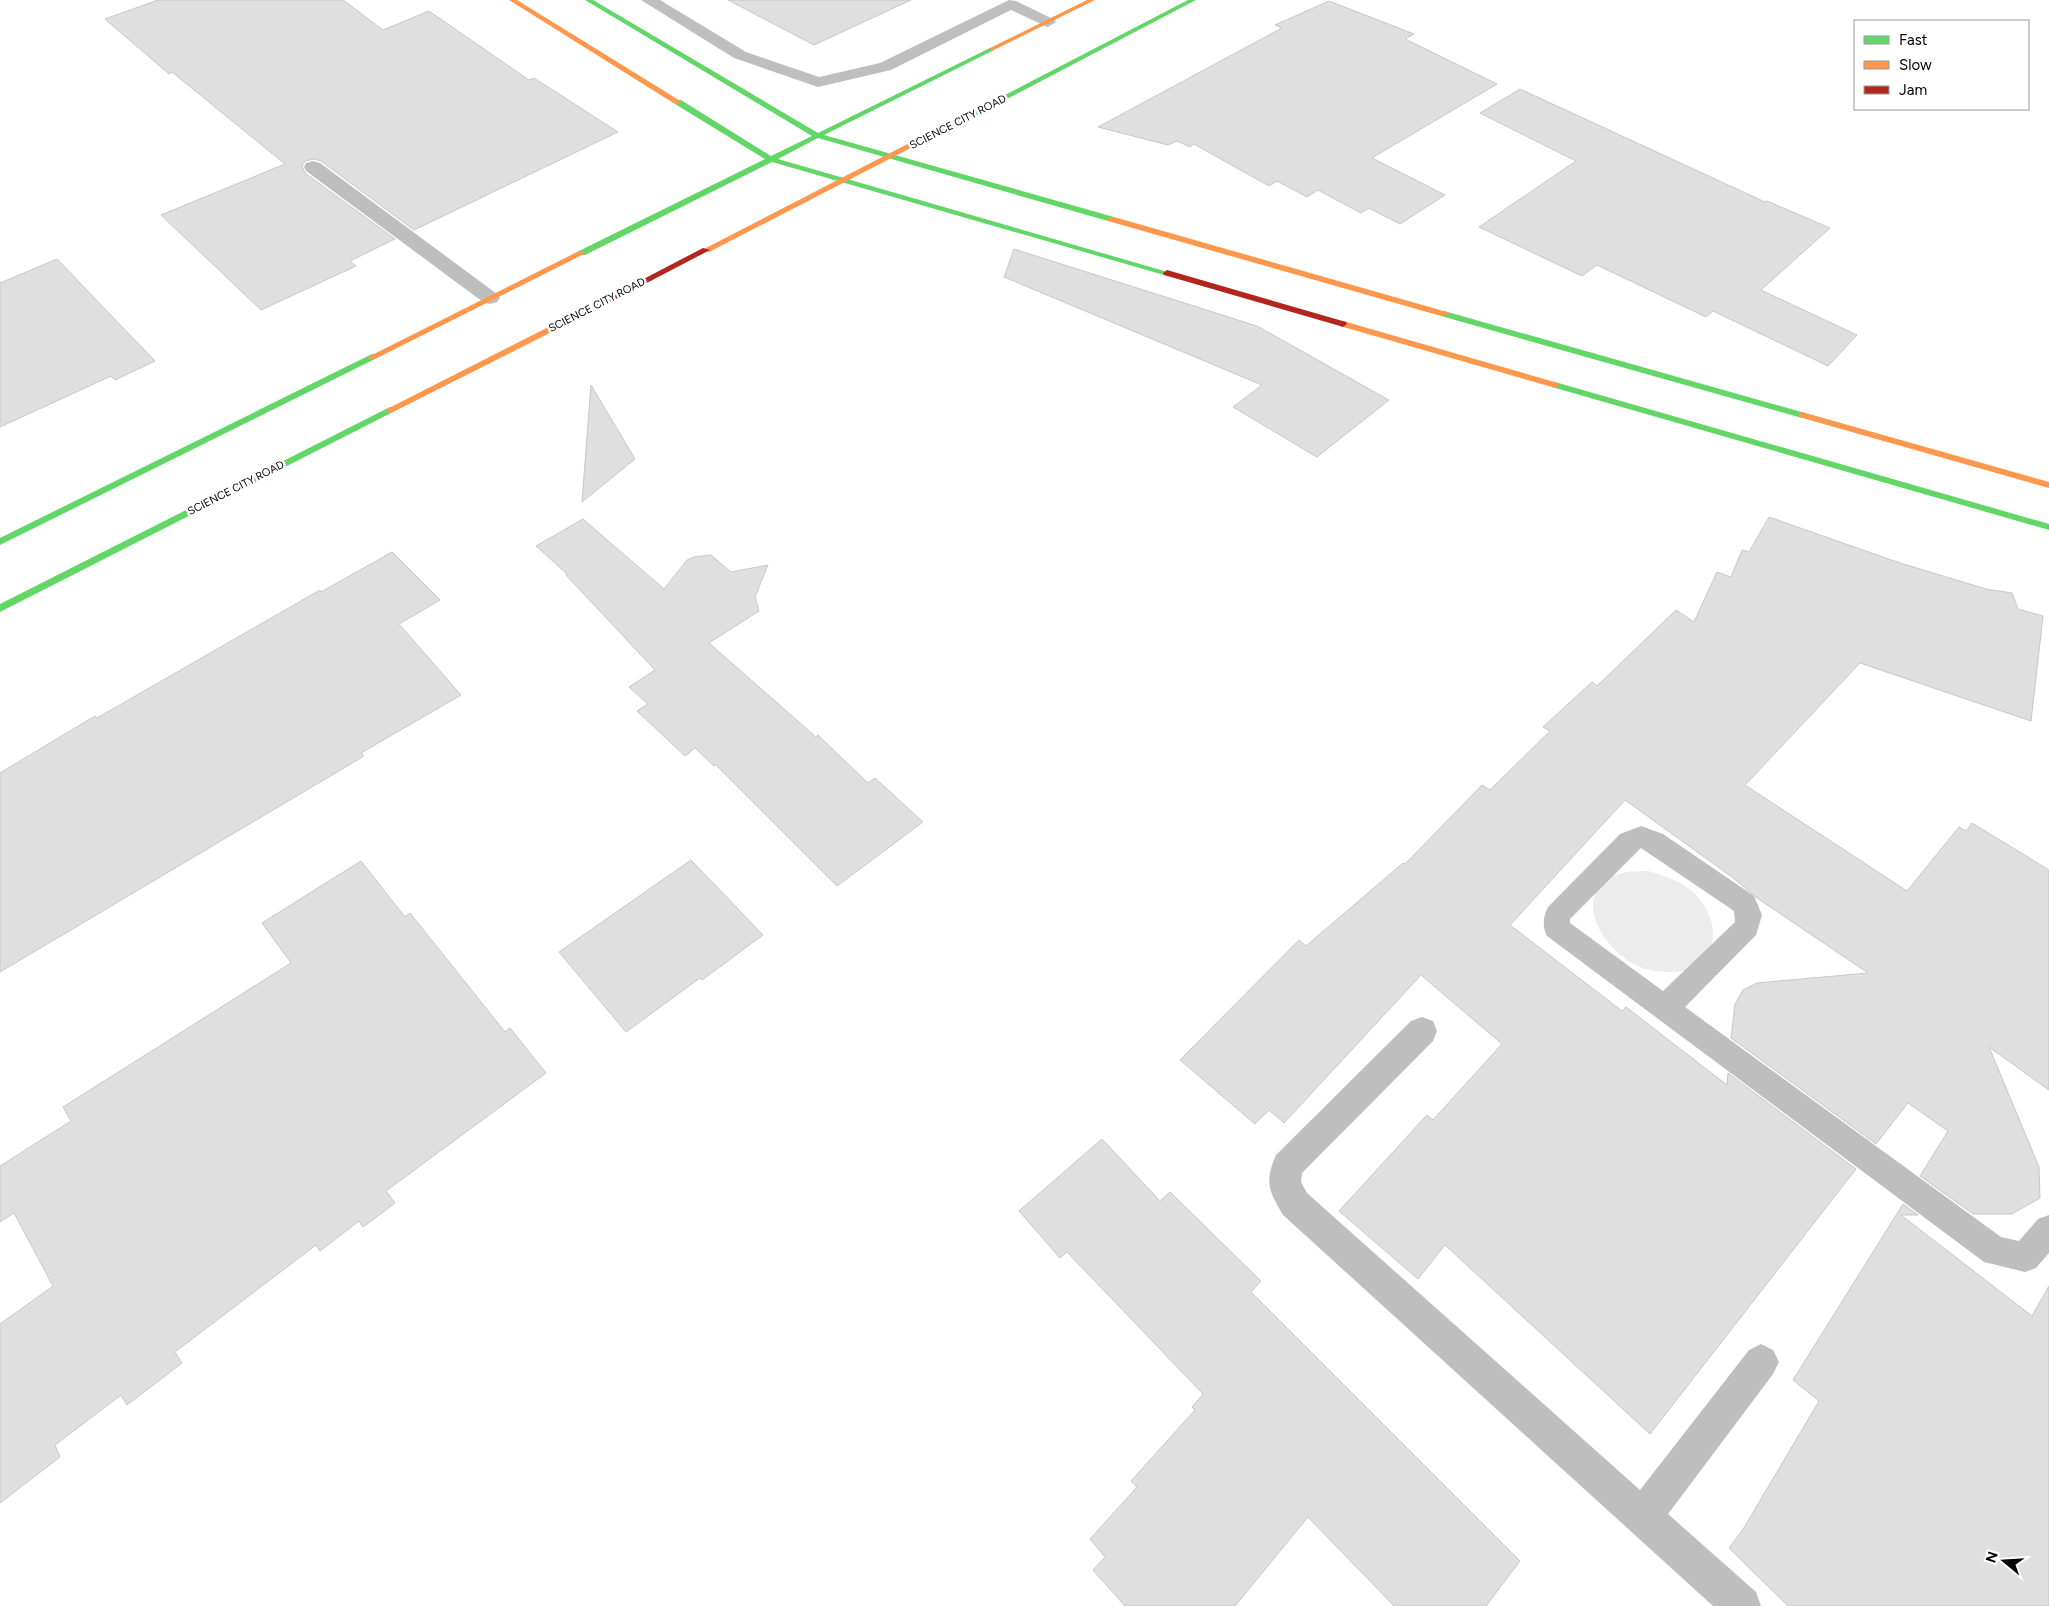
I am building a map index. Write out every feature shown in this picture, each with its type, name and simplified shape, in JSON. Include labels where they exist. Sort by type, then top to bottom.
[{"type":"street","points":[[512,0],[772,159],[2049,527]]},
{"type":"street","points":[[588,0],[818,136],[2049,485]]},
{"type":"street","points":[[0,542],[1092,0]]},
{"type":"street","name":"SCIENCE CITY ROAD","points":[[0,608],[844,180],[1193,0]]},
{"type":"street","points":[[313,167],[490,298]]},
{"type":"street","points":[[1422,1031],[1287,1166],[1284,1185],[1295,1204],[1742,1606]]},
{"type":"street","points":[[1643,1516],[1761,1362]]},
{"type":"lane","points":[[649,0],[740,55],[818,82],[885,67],[1011,4],[1048,22]]},
{"type":"lane","points":[[1666,1007],[1746,927],[1749,915],[1746,904],[1654,842],[1641,837],[1629,842],[1557,915],[1556,928],[1666,1007],[1995,1252],[2025,1256],[2049,1230]]},
{"type":"shaded area","points":[[1648,871],[1683,884],[1701,900],[1711,921],[1713,942],[1709,952],[1702,960],[1683,971],[1655,971],[1644,969],[1634,964],[1614,948],[1598,926],[1594,913],[1594,901],[1598,889],[1608,879],[1617,874]]},
{"type":"building","points":[[158,0],[343,0],[383,30],[429,11],[529,80],[534,78],[618,132],[414,230],[321,161],[314,159],[305,161],[302,166],[305,173],[395,239],[350,261],[356,266],[261,310],[161,215],[285,164],[172,72],[169,74],[105,19]]},
{"type":"building","points":[[728,0],[911,0],[814,45]]},
{"type":"building","points":[[1329,1],[1414,34],[1405,39],[1497,84],[1372,158],[1445,195],[1400,224],[1369,208],[1361,213],[1318,190],[1307,197],[1277,181],[1269,186],[1194,144],[1190,147],[1177,141],[1168,145],[1098,127],[1282,28],[1275,25]]},
{"type":"building","points":[[1520,89],[1765,202],[1767,201],[1830,228],[1761,290],[1857,335],[1828,366],[1713,311],[1706,317],[1597,265],[1582,276],[1479,227],[1576,161],[1480,113]]},
{"type":"building","points":[[1014,249],[1257,326],[1389,400],[1317,457],[1233,407],[1262,385],[1004,277]]},
{"type":"building","points":[[57,259],[155,361],[115,380],[111,376],[0,427],[0,283]]},
{"type":"building","points":[[591,385],[635,459],[582,502]]},
{"type":"building","points":[[1769,517],[1900,563],[1986,589],[2012,593],[2018,609],[2043,616],[2031,721],[1860,663],[1745,785],[1907,891],[1959,827],[1966,831],[1972,823],[2049,870],[2049,1090],[1989,1047],[2039,1167],[2040,1198],[2012,1214],[1973,1214],[1920,1176],[1948,1131],[1908,1103],[1876,1144],[1731,1038],[1735,1004],[1743,990],[1757,983],[1868,973],[1757,898],[1732,877],[1625,800],[1510,925],[1622,1011],[1626,1007],[1727,1085],[1728,1073],[1856,1169],[1650,1434],[1445,1245],[1418,1279],[1339,1211],[1427,1115],[1433,1120],[1502,1044],[1421,975],[1284,1123],[1269,1110],[1255,1124],[1180,1060],[1299,940],[1306,946],[1403,863],[1405,864],[1482,785],[1490,790],[1550,731],[1543,727],[1592,682],[1597,686],[1676,610],[1694,622],[1717,572],[1731,577],[1742,550],[1749,552]]},
{"type":"building","points":[[583,519],[664,589],[687,560],[694,557],[711,555],[731,572],[768,565],[755,597],[759,611],[709,643],[816,737],[818,735],[868,783],[875,778],[923,822],[837,886],[715,764],[714,766],[695,748],[685,756],[637,711],[648,704],[629,687],[655,670],[567,574],[536,546]]},
{"type":"building","points":[[392,552],[440,600],[399,624],[461,695],[361,753],[364,756],[0,972],[0,773],[95,716],[97,718],[320,590],[321,592]]},
{"type":"building","points":[[691,860],[763,935],[626,1032],[559,952]]},
{"type":"building","points":[[361,861],[405,917],[410,913],[505,1032],[510,1028],[546,1073],[386,1191],[395,1203],[363,1227],[359,1221],[320,1251],[316,1245],[175,1352],[182,1363],[127,1405],[121,1395],[55,1445],[60,1457],[0,1503],[0,1324],[53,1286],[14,1213],[0,1222],[0,1166],[71,1121],[63,1107],[291,963],[262,923]]},
{"type":"building","points":[[1102,1139],[1160,1201],[1170,1192],[1261,1281],[1251,1292],[1520,1561],[1486,1606],[1394,1606],[1308,1517],[1235,1606],[1125,1606],[1093,1570],[1105,1557],[1090,1539],[1137,1487],[1131,1481],[1195,1410],[1192,1407],[1203,1394],[1067,1252],[1060,1258],[1019,1211]]},
{"type":"building","points":[[1903,1204],[1918,1215],[1901,1215],[2032,1316],[2049,1286],[2049,1606],[1788,1606],[1729,1548],[1742,1531],[1819,1401],[1793,1380]]},
{"type":"traffic: fast","points":[[588,0],[818,136],[1111,219]]},
{"type":"traffic: fast","points":[[924,139],[1193,0]]},
{"type":"traffic: fast","points":[[582,253],[992,49]]},
{"type":"traffic: fast","points":[[678,102],[771,159],[1167,273]]},
{"type":"traffic: fast","points":[[1444,314],[1802,415]]},
{"type":"traffic: fast","points":[[0,542],[372,357]]},
{"type":"traffic: fast","points":[[1555,385],[2049,527]]},
{"type":"traffic: fast","points":[[0,608],[390,410]]},
{"type":"traffic: slow","points":[[512,0],[678,102]]},
{"type":"traffic: slow","points":[[992,49],[1092,0]]},
{"type":"traffic: slow","points":[[706,250],[924,139]]},
{"type":"traffic: slow","points":[[1111,219],[1444,314]]},
{"type":"traffic: slow","points":[[372,357],[582,253]]},
{"type":"traffic: slow","points":[[390,410],[588,310]]},
{"type":"traffic: slow","points":[[1343,324],[1555,385]]},
{"type":"traffic: slow","points":[[1802,415],[2049,485]]},
{"type":"traffic: jam","points":[[588,310],[706,250]]},
{"type":"traffic: jam","points":[[1167,273],[1343,324]]}]
